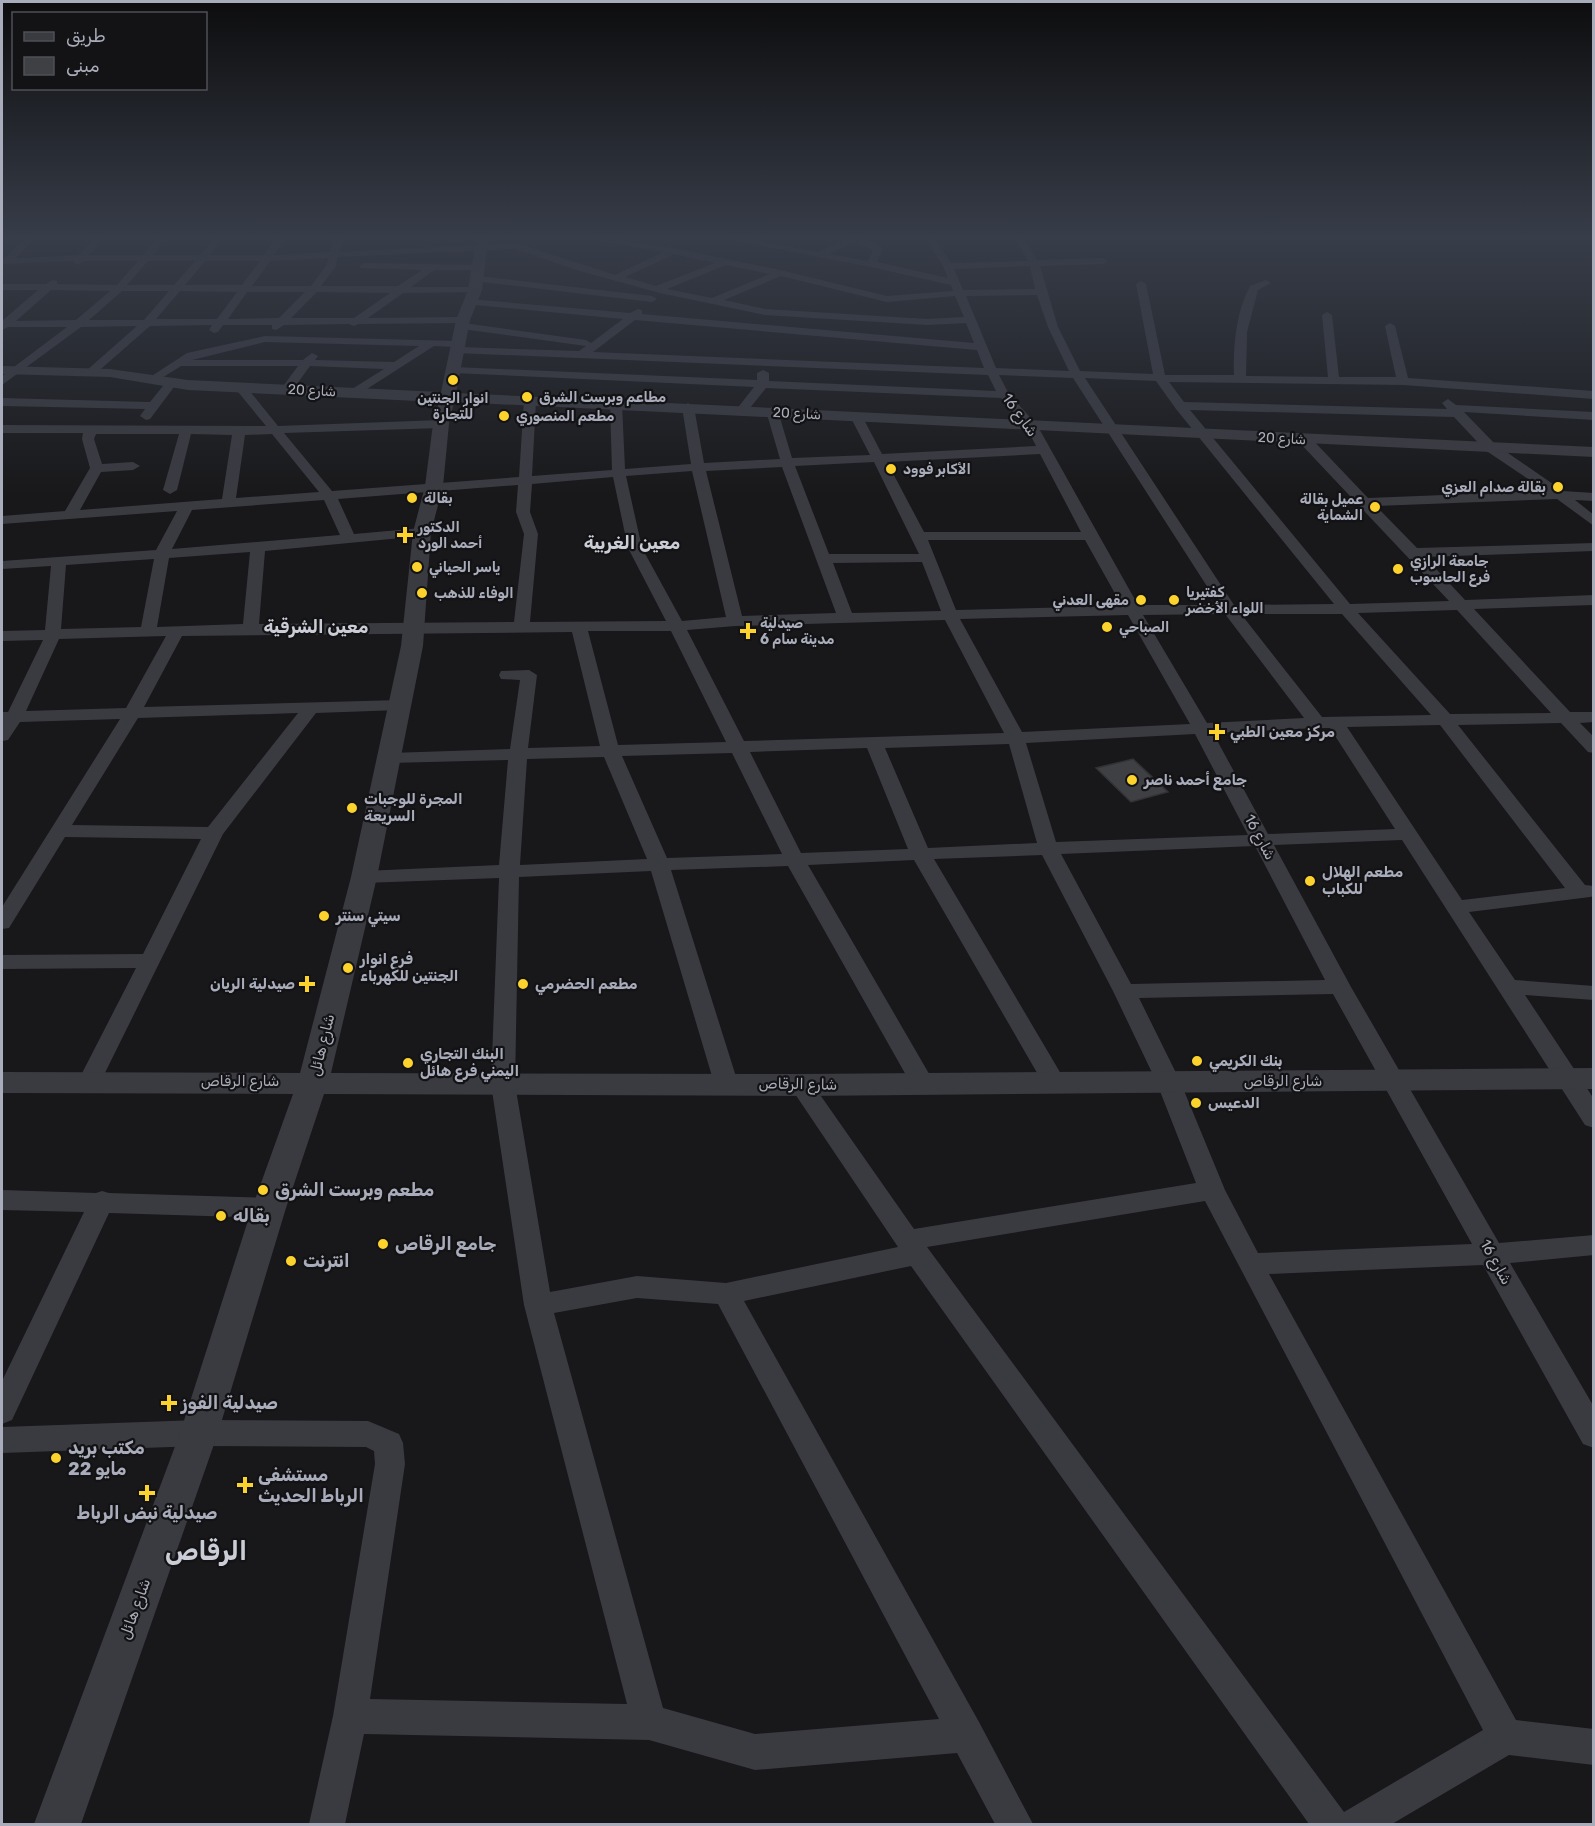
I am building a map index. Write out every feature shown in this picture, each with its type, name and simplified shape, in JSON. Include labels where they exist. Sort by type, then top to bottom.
[{"type":"street","points":[[3,325],[23,324]]},
{"type":"street","points":[[2,381],[77,324]]},
{"type":"street","points":[[91,372],[145,324]]},
{"type":"street","points":[[153,379],[191,355],[218,324]]},
{"type":"street","points":[[265,339],[278,324]]},
{"type":"street","points":[[287,389],[324,339],[351,324]]},
{"type":"street","name":"شارع هائل","points":[[57,1824],[199,1433],[269,1208],[313,1082],[364,877],[390,758],[414,627],[422,532],[434,486],[441,424],[449,396],[462,324]]},
{"type":"street","points":[[470,324],[596,344]]},
{"type":"street","points":[[582,355],[621,324]]},
{"type":"street","points":[[700,324],[765,332],[983,347]]},
{"type":"street","name":"شارع 16","points":[[973,324],[991,370],[1004,394],[1031,425],[1090,536],[1202,728],[1340,987],[1593,1435]]},
{"type":"street","points":[[1052,324],[1076,374],[1230,610],[1326,722],[1406,834],[1456,907],[1506,987],[1580,1078],[1593,1119]]},
{"type":"street","points":[[1149,324],[1160,378],[1180,406],[1346,609],[1445,720],[1586,891]]},
{"type":"street","points":[[1240,379],[1238,355],[1244,324]]},
{"type":"street","points":[[1328,324],[1334,380]]},
{"type":"street","points":[[1390,326],[1402,381]]},
{"type":"street","points":[[191,355],[265,339],[324,339],[582,355],[749,358],[763,363],[1160,378],[1402,381],[1593,395]]},
{"type":"street","points":[[356,392],[430,344]]},
{"type":"street","points":[[179,363],[397,366]]},
{"type":"street","points":[[742,410],[763,384],[763,363]]},
{"type":"street","name":"شارع 20","points":[[2,370],[91,372],[171,383],[240,387],[1593,452]]},
{"type":"street","points":[[454,370],[1004,394]]},
{"type":"street","points":[[136,429],[171,383]]},
{"type":"street","points":[[1429,383],[1490,447],[1560,495],[1593,522]]},
{"type":"street","points":[[240,387],[330,497],[349,538]]},
{"type":"street","points":[[521,628],[531,534],[523,512],[531,400]]},
{"type":"street","points":[[2,402],[154,406]]},
{"type":"street","points":[[616,404],[619,473],[635,548],[795,860],[923,1084]]},
{"type":"street","points":[[1180,406],[1455,410],[1593,416]]},
{"type":"street","points":[[688,407],[698,467],[735,621]]},
{"type":"street","points":[[772,411],[787,462],[846,619]]},
{"type":"street","points":[[856,416],[919,536],[951,617],[1016,738],[1048,848],[1124,992],[1168,1082],[1212,1190],[1506,1737]]},
{"type":"street","points":[[3,430],[240,431],[441,424]]},
{"type":"street","points":[[69,516],[97,468],[87,439],[91,429]]},
{"type":"street","points":[[170,490],[186,430]]},
{"type":"street","points":[[228,504],[240,431]]},
{"type":"street","points":[[1304,439],[1593,748]]},
{"type":"street","points":[[2,520],[330,497],[434,486],[698,467],[1043,450]]},
{"type":"street","points":[[97,468],[133,466]]},
{"type":"street","points":[[1362,502],[1560,495],[1593,497]]},
{"type":"street","points":[[148,631],[162,553],[186,507]]},
{"type":"street","points":[[2,565],[258,547],[422,532]]},
{"type":"street","points":[[919,536],[1090,536]]},
{"type":"street","points":[[251,629],[258,547]]},
{"type":"street","points":[[1413,553],[1593,547]]},
{"type":"street","points":[[823,559],[927,558]]},
{"type":"street","points":[[2,736],[8,717],[53,635],[58,561]]},
{"type":"street","points":[[2,636],[177,630],[677,626],[735,621],[951,617],[1132,610],[1346,609],[1593,600]]},
{"type":"street","points":[[579,626],[611,752],[660,866],[726,1083]]},
{"type":"street","points":[[2,923],[133,712],[177,630]]},
{"type":"street","points":[[507,675],[529,675],[518,755],[509,870],[503,1084],[538,1305],[650,1722]]},
{"type":"street","points":[[8,717],[400,705]]},
{"type":"street","points":[[90,1081],[214,834],[244,791],[311,708]]},
{"type":"street","points":[[390,758],[1016,738],[1326,722],[1593,717]]},
{"type":"street","points":[[873,741],[920,853],[1055,1084]]},
{"type":"street","points":[[59,831],[214,834]]},
{"type":"street","points":[[364,877],[1406,834]]},
{"type":"street","points":[[1456,907],[1586,891]]},
{"type":"street","points":[[2,962],[151,961]]},
{"type":"street","points":[[1124,992],[1340,987]]},
{"type":"street","points":[[1506,987],[1593,993]]},
{"type":"street","name":"شارع الرقاص","points":[[2,1082],[801,1085],[1580,1078]]},
{"type":"street","points":[[801,1085],[912,1247],[1331,1824]]},
{"type":"street","points":[[538,1305],[637,1287],[726,1294],[912,1247],[1212,1190]]},
{"type":"street","points":[[2,1200],[102,1201],[269,1208]]},
{"type":"street","points":[[2,1411],[102,1201]]},
{"type":"street","points":[[1250,1264],[1492,1254],[1593,1245]]},
{"type":"street","points":[[726,1294],[1015,1824]]},
{"type":"street","points":[[2,1440],[199,1433],[368,1434],[388,1443],[390,1464],[350,1716],[327,1824]]},
{"type":"street","points":[[350,1716],[650,1722],[755,1752],[967,1734]]},
{"type":"street","points":[[1358,1824],[1506,1737],[1593,1747]]},
{"type":"building","name":"جامع أحمد ناصر","points":[[1133,759],[1168,792],[1131,802],[1096,768]]},
{"type":"place","name":"انوار الجنتين للتجارة","points":[[453,380]]},
{"type":"place","name":"مطاعم وبرست الشرق","points":[[527,397]]},
{"type":"place","name":"مطعم المنصوري","points":[[504,416]]},
{"type":"place","name":"الأكابر فوود","points":[[891,469]]},
{"type":"place","name":"بقالة صدام العزي","points":[[1558,487]]},
{"type":"place","name":"بقالة","points":[[412,498]]},
{"type":"place","name":"عميل بقالة الشماية","points":[[1375,507]]},
{"type":"place","name":"الدكتور أحمد الورد","points":[[405,535]]},
{"type":"place","name":"ياسر الحياني","points":[[417,567]]},
{"type":"place","name":"جامعة الرازي فرع الحاسوب","points":[[1398,569]]},
{"type":"place","name":"الوفاء للذهب","points":[[422,593]]},
{"type":"place","name":"مقهى العدني","points":[[1141,600]]},
{"type":"place","name":"كفتيريا اللواء الأخضر","points":[[1174,600]]},
{"type":"place","name":"الصباحي","points":[[1107,627]]},
{"type":"place","name":"صيدلية مدينة سام 6","points":[[748,631]]},
{"type":"place","name":"مركز معين الطبي","points":[[1217,732]]},
{"type":"place","name":"جامع أحمد ناصر","points":[[1132,780]]},
{"type":"place","name":"المجرة للوجبات السريعة","points":[[352,808]]},
{"type":"place","name":"مطعم الهلال للكباب","points":[[1310,881]]},
{"type":"place","name":"سيتي سنتر","points":[[324,916]]},
{"type":"place","name":"فرع انوار الجنتين للكهرباء","points":[[348,968]]},
{"type":"place","name":"صيدلية الريان","points":[[307,984]]},
{"type":"place","name":"مطعم الحضرمي","points":[[523,984]]},
{"type":"place","name":"بنك الكريمي","points":[[1197,1061]]},
{"type":"place","name":"البنك التجاري اليمني فرع هائل","points":[[408,1063]]},
{"type":"place","name":"الدعيس","points":[[1196,1103]]},
{"type":"place","name":"مطعم وبرست الشرق","points":[[263,1190]]},
{"type":"place","name":"بقاله","points":[[221,1216]]},
{"type":"place","name":"جامع الرقاص","points":[[383,1244]]},
{"type":"place","name":"انترنت","points":[[291,1261]]},
{"type":"place","name":"صيدلية الفوز","points":[[169,1403]]},
{"type":"place","name":"مكتب بريد 22 مايو","points":[[56,1458]]},
{"type":"place","name":"مستشفى الرباط الحديث","points":[[245,1485]]},
{"type":"place","name":"صيدلية نبض الرباط","points":[[147,1493]]},
{"type":"district","name":"معين الغربية","points":[[632,543]]},
{"type":"district","name":"معين الشرقية","points":[[316,627]]},
{"type":"district","name":"الرقاص","points":[[206,1551]]}]
